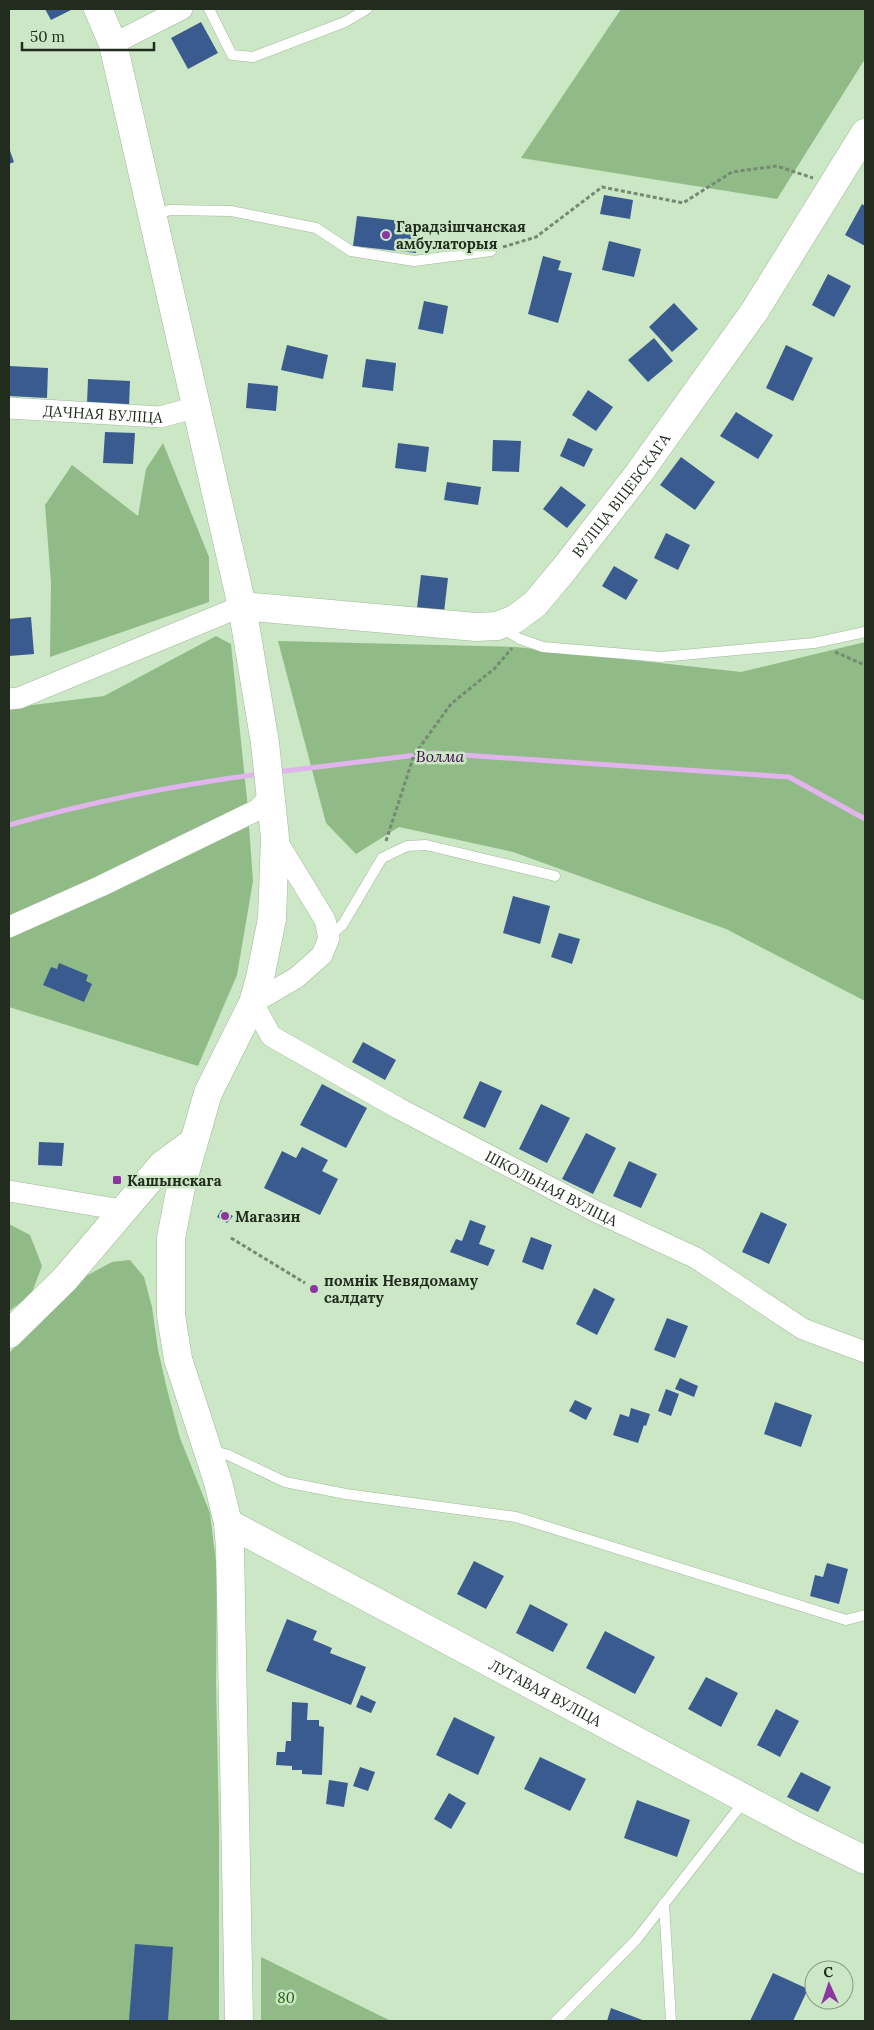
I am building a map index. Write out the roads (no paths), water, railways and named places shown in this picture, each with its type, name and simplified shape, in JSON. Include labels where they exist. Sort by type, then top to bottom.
[{"type":"main road","points":[[98,9],[113,44],[242,606],[265,743],[275,838],[272,919],[265,958],[253,1003],[208,1093],[181,1187],[171,1238],[171,1315],[178,1360],[208,1449],[228,1523],[232,1608],[239,2021]]},
{"type":"main road","name":"ВУЛІЦА ВІЦЕБСКАГА","points":[[242,606],[450,625],[496,626],[515,619],[535,604],[639,473],[754,312],[865,133]]},
{"type":"main road","points":[[9,1334],[65,1279],[162,1165],[192,1144]]},
{"type":"main road","name":"ЛУГАВАЯ ВУЛІЦА","points":[[228,1523],[800,1828],[865,1860]]},
{"type":"street","points":[[113,44],[182,9]]},
{"type":"street","name":"ДАЧНАЯ ВУЛІЦА","points":[[9,408],[160,417],[197,408]]},
{"type":"street","points":[[9,699],[19,698],[242,606]]},
{"type":"street","points":[[9,927],[101,886],[256,810],[271,796]]},
{"type":"street","points":[[232,1045],[271,1036],[253,1003],[296,978],[322,955],[329,938],[325,920],[275,838]]},
{"type":"street","name":"ШКОЛЬНАЯ ВУЛІЦА","points":[[271,1036],[398,1108],[597,1212],[696,1258],[803,1329],[865,1352]]},
{"type":"street","points":[[9,1191],[122,1210]]},
{"type":"lane","points":[[209,9],[232,55],[253,57],[345,22],[367,9]]},
{"type":"lane","points":[[154,217],[169,210],[231,211],[316,228],[351,251],[414,261],[491,252]]},
{"type":"lane","points":[[496,626],[520,639],[543,647],[662,657],[814,643],[865,632]]},
{"type":"lane","points":[[329,938],[343,924],[382,858],[407,846],[426,844],[555,876]]},
{"type":"lane","points":[[208,1449],[228,1454],[285,1482],[346,1494],[516,1517],[846,1620],[865,1615]]},
{"type":"lane","points":[[556,2021],[636,1940],[746,1798]]},
{"type":"lane","points":[[664,1903],[671,2021]]},
{"type":"waterway","name":"Волма","points":[[276,772],[433,753],[789,777],[865,819]]},
{"type":"waterway","name":"Волма","points":[[9,825],[134,795],[260,774]]},
{"type":"place","name":"Гарадзішчанская амбулаторыя","points":[[386,235]]},
{"type":"place","name":"Кашынскага","points":[[117,1180]]},
{"type":"place","name":"Магазин","points":[[225,1216]]},
{"type":"place","name":"помнік Невядомаму салдату","points":[[314,1289]]},
{"type":"park label","name":"80","points":[[286,1997]]}]
